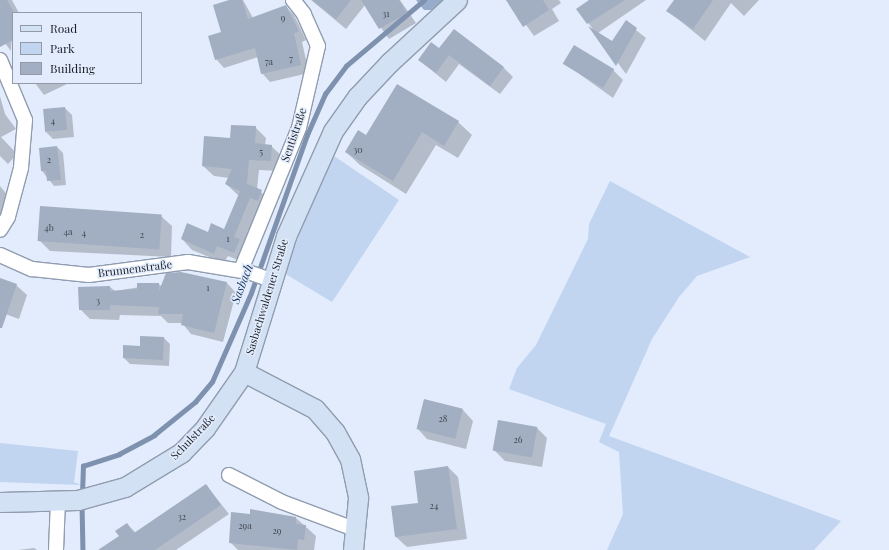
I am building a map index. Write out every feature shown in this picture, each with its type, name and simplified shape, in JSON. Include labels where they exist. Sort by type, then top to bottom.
[{"type":"main road","name":"Sasbachwaldener Straße","points":[[244,372],[268,279],[314,167],[333,131],[357,97],[390,62],[458,0]]},
{"type":"main road","name":"Schulstraße","points":[[0,502],[86,499],[153,474],[181,453],[229,398],[244,372]]},
{"type":"main road","points":[[244,372],[315,410],[335,432],[350,459],[358,498],[357,530],[353,550]]},
{"type":"street","name":"Sentistraße","points":[[244,271],[299,128],[318,46],[304,14],[293,0]]},
{"type":"street","points":[[0,60],[25,120],[21,168],[8,217],[0,230]]},
{"type":"street","name":"Brunnenstraße","points":[[0,255],[32,269],[89,275],[188,262],[244,271],[268,279]]},
{"type":"street","points":[[229,475],[282,502],[357,530]]},
{"type":"street","points":[[56,550],[58,501]]},
{"type":"green space","points":[[331,154],[399,200],[332,302],[284,273]]},
{"type":"green space","points":[[610,181],[750,257],[697,276],[679,297],[652,339],[609,436],[841,521],[814,550],[607,550],[623,514],[619,452],[599,442],[606,424],[509,389],[517,368],[536,345],[588,239],[589,224]]},
{"type":"green space","points":[[0,443],[78,451],[74,482],[81,485],[0,482]]},
{"type":"shaded area","points":[[416,0],[444,0],[431,10],[424,10]]},
{"type":"building","points":[[0,0],[7,0],[13,11],[12,41],[0,47]]},
{"type":"building","points":[[229,0],[242,0],[248,19],[286,5],[299,32],[294,33],[301,65],[261,74],[255,48],[215,60],[208,36],[221,32],[213,5]]},
{"type":"building","points":[[312,0],[351,0],[336,19]]},
{"type":"building","points":[[361,0],[399,0],[407,13],[379,29]]},
{"type":"building","points":[[506,0],[543,0],[549,10],[523,27]]},
{"type":"building","points":[[589,0],[625,0],[587,24],[576,9]]},
{"type":"building","points":[[674,0],[713,0],[693,29],[666,11]]},
{"type":"building","points":[[626,20],[637,28],[616,66],[588,26],[612,41]]},
{"type":"building","points":[[454,29],[504,67],[490,86],[449,55],[436,73],[418,60],[431,42],[439,48]]},
{"type":"building","points":[[574,45],[614,69],[603,88],[563,64]]},
{"type":"building","points":[[397,84],[459,121],[444,146],[422,132],[393,181],[345,152],[358,130],[366,135]]},
{"type":"building","points":[[65,107],[67,130],[45,132],[43,109]]},
{"type":"building","points":[[231,125],[256,126],[255,143],[272,145],[271,161],[249,160],[247,184],[262,190],[258,201],[250,198],[234,237],[240,239],[234,253],[217,246],[214,254],[181,239],[187,223],[208,232],[211,223],[224,229],[240,191],[225,184],[232,169],[202,166],[204,136],[230,138]]},
{"type":"building","points":[[57,146],[61,180],[47,181],[46,171],[41,171],[39,148]]},
{"type":"building","points":[[40,206],[162,215],[159,249],[38,241]]},
{"type":"building","points":[[181,272],[227,282],[214,333],[181,325],[183,314],[158,314],[159,307],[110,305],[110,310],[79,310],[78,287],[110,286],[110,291],[137,289],[137,283],[159,283],[159,291],[166,273]]},
{"type":"building","points":[[0,278],[17,284],[2,328],[0,328]]},
{"type":"building","points":[[140,336],[164,337],[163,360],[123,358],[123,345],[140,346]]},
{"type":"building","points":[[424,399],[463,409],[455,439],[417,429]]},
{"type":"building","points":[[498,420],[537,427],[532,457],[493,451]]},
{"type":"building","points":[[448,466],[457,529],[395,537],[391,506],[418,503],[414,471]]},
{"type":"building","points":[[206,484],[221,505],[155,550],[98,550],[119,536],[115,531],[127,523],[134,533]]},
{"type":"building","points":[[250,509],[296,517],[296,524],[306,525],[304,540],[298,539],[297,550],[229,543],[231,512],[250,514]]},
{"type":"waterway","name":"Sasbach","points":[[82,494],[83,466],[119,454],[154,435],[195,402],[212,382],[251,293],[307,135],[325,94],[346,66],[424,0]]},
{"type":"waterway","name":"Sasbach","points":[[82,504],[83,550]]}]
